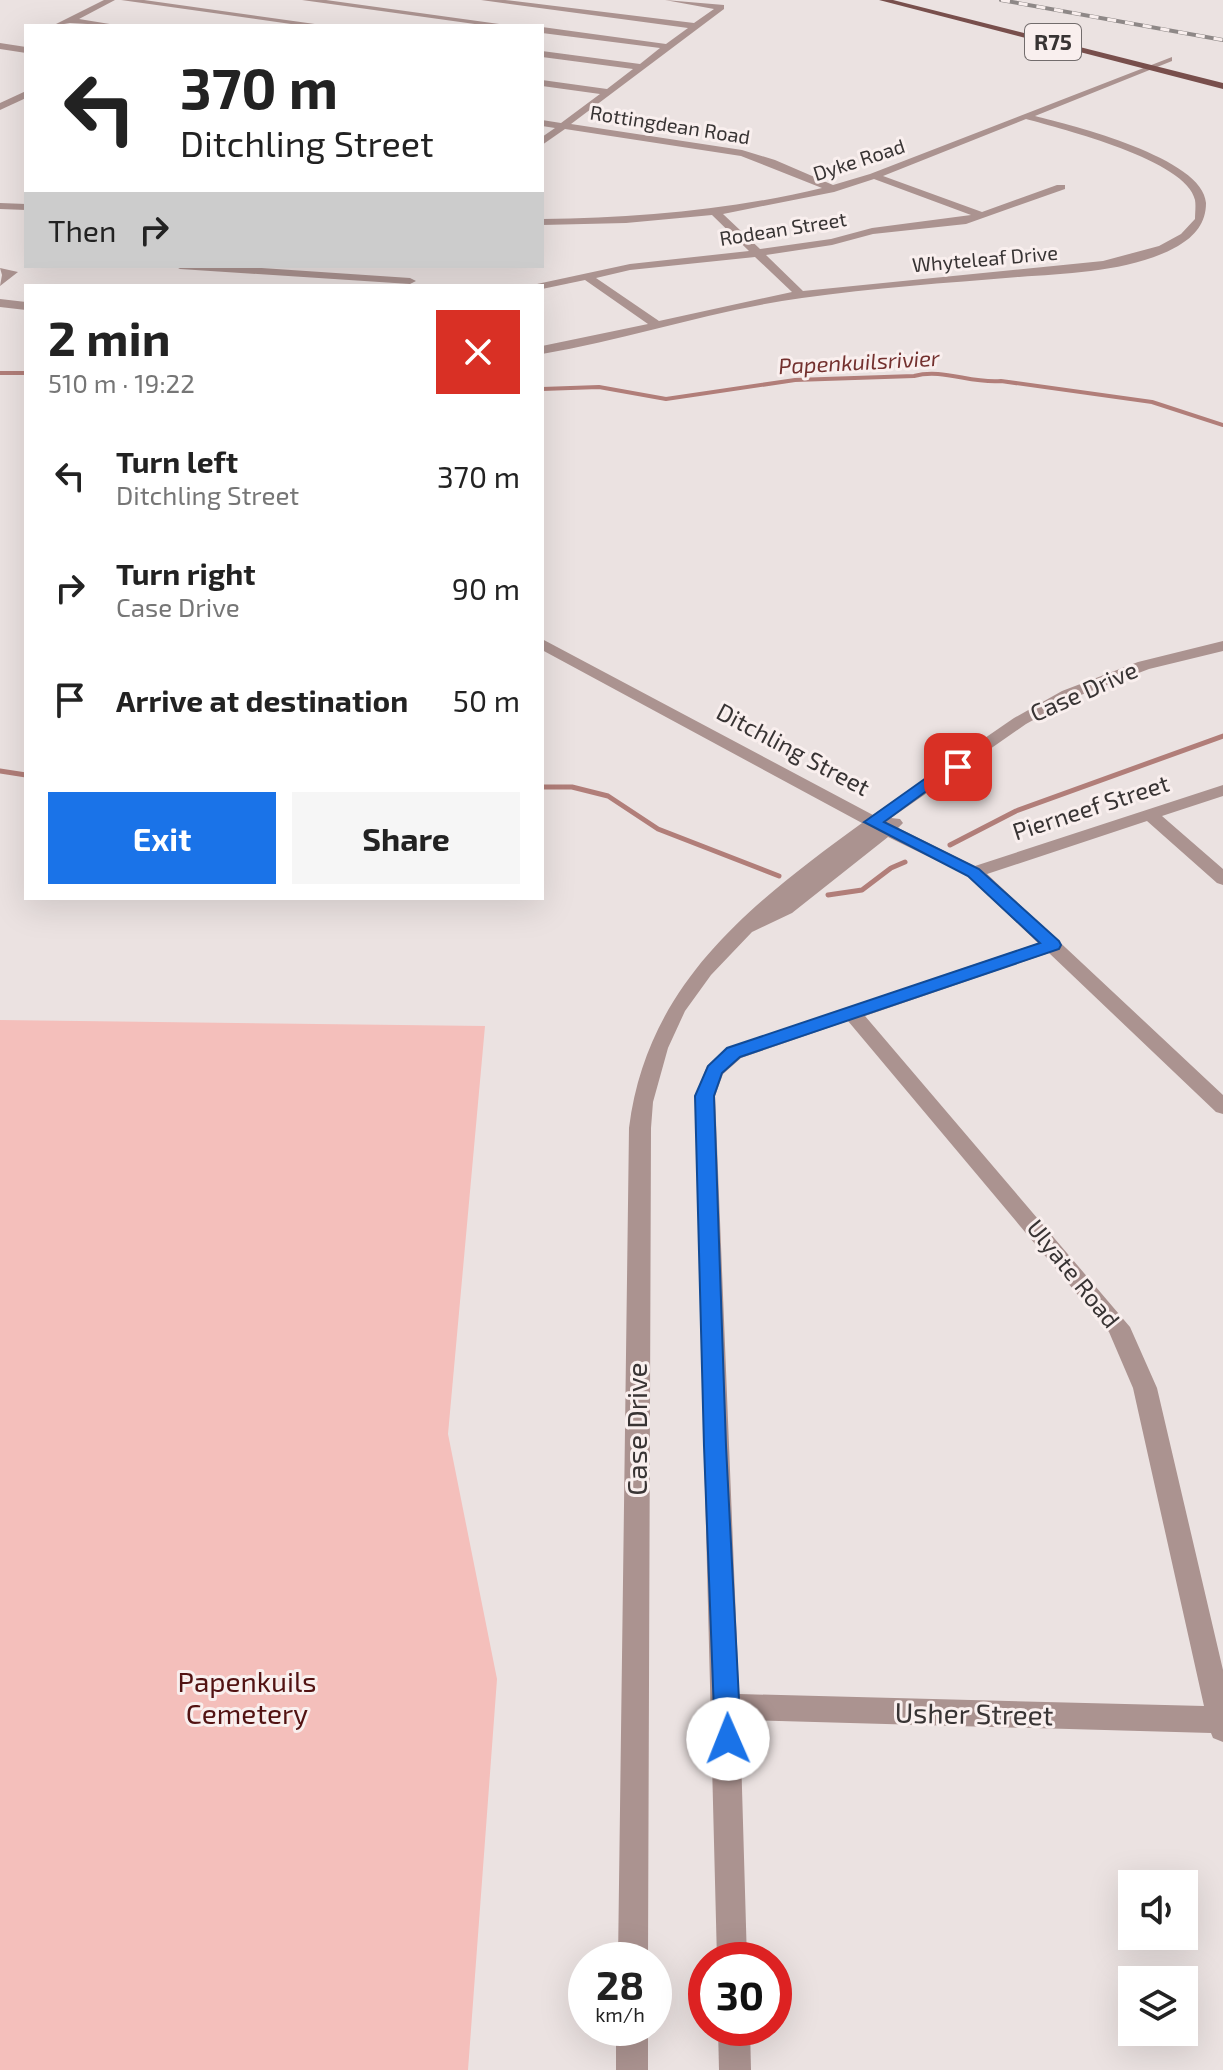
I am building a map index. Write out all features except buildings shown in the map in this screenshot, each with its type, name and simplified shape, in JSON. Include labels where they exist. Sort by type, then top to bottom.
[{"type":"main road","name":"R75","points":[[883,0],[1223,86]]},
{"type":"main road","name":"R75","points":[[925,0],[1018,22]]},
{"type":"main road","points":[[1107,56],[1120,63],[1127,75]]},
{"type":"main road","points":[[1156,56],[1183,62]]},
{"type":"street","points":[[60,24],[111,0]]},
{"type":"street","points":[[125,0],[310,24]]},
{"type":"street","points":[[485,0],[522,2],[697,26]]},
{"type":"street","points":[[544,141],[720,8],[669,0]]},
{"type":"street","points":[[312,2],[478,24]]},
{"type":"street","points":[[508,10],[522,2]]},
{"type":"street","points":[[274,24],[293,14]]},
{"type":"street","points":[[488,24],[498,17]]},
{"type":"street","points":[[69,19],[104,24]]},
{"type":"street","points":[[544,30],[670,47]]},
{"type":"street","points":[[544,54],[641,67]]},
{"type":"street","name":"Dyke Road","points":[[544,222],[627,220],[715,212],[834,189],[1169,59]]},
{"type":"street","points":[[544,83],[609,92]]},
{"type":"street","points":[[0,107],[24,95]]},
{"type":"street","name":"Whyteleaf Drive","points":[[544,350],[800,294],[1115,263],[1172,243],[1192,230],[1202,217],[1204,199],[1198,186],[1164,161],[1119,142],[1025,116]]},
{"type":"street","name":"Rottingdean Road","points":[[544,120],[742,153],[834,189]]},
{"type":"street","points":[[874,176],[983,216]]},
{"type":"street","name":"Rodean Street","points":[[544,285],[638,266],[832,242],[872,231],[954,224],[1061,187]]},
{"type":"street","points":[[0,206],[24,207]]},
{"type":"street","points":[[715,212],[800,294]]},
{"type":"street","points":[[205,268],[409,284]]},
{"type":"street","points":[[0,283],[10,270]]},
{"type":"street","points":[[588,277],[658,326]]},
{"type":"street","points":[[0,303],[24,306]]},
{"type":"street","name":"Ditchling Street","points":[[544,645],[880,826],[974,872],[1223,1107]]},
{"type":"street","name":"Case Drive","points":[[633,1942],[640,1128],[651,1070],[676,1009],[704,971],[745,930],[785,909],[938,776],[958,767],[1021,720],[1073,692],[1131,669],[1223,646]]},
{"type":"street","name":"Pierneef Street","points":[[974,872],[1223,790]]},
{"type":"street","points":[[1150,814],[1223,879]]},
{"type":"street","points":[[732,1942],[727,1707],[715,1446],[705,1096],[714,1070],[734,1053],[1053,945]]},
{"type":"street","name":"Ulyate Road","points":[[852,1013],[1118,1327],[1145,1388],[1222,1724]]},
{"type":"street","name":"Usher Street","points":[[727,1707],[1222,1724]]},
{"type":"street","points":[[632,2046],[632,2070]]},
{"type":"street","points":[[734,2046],[735,2070]]},
{"type":"green space","name":"Papenkuils Cemetery","points":[[0,1020],[485,1026],[448,1434],[497,1679],[468,2070],[0,2070]]},
{"type":"waterway","name":"Papenkuilsrivier","points":[[0,373],[24,373]]},
{"type":"waterway","name":"Papenkuilsrivier","points":[[544,389],[599,387],[666,399],[795,380],[936,374],[1152,402],[1223,425]]},
{"type":"waterway","points":[[950,845],[1016,811],[1223,736]]},
{"type":"waterway","points":[[0,771],[24,775]]},
{"type":"waterway","points":[[544,787],[572,787],[608,796],[658,829],[779,876]]},
{"type":"waterway","points":[[828,895],[862,890],[891,868],[905,862]]},
{"type":"railway","points":[[1001,0],[1223,40]]},
{"type":"route","points":[[728,1739],[715,1446],[705,1096],[714,1070],[734,1053],[1053,945],[974,872],[872,822],[938,776],[958,767]]}]
